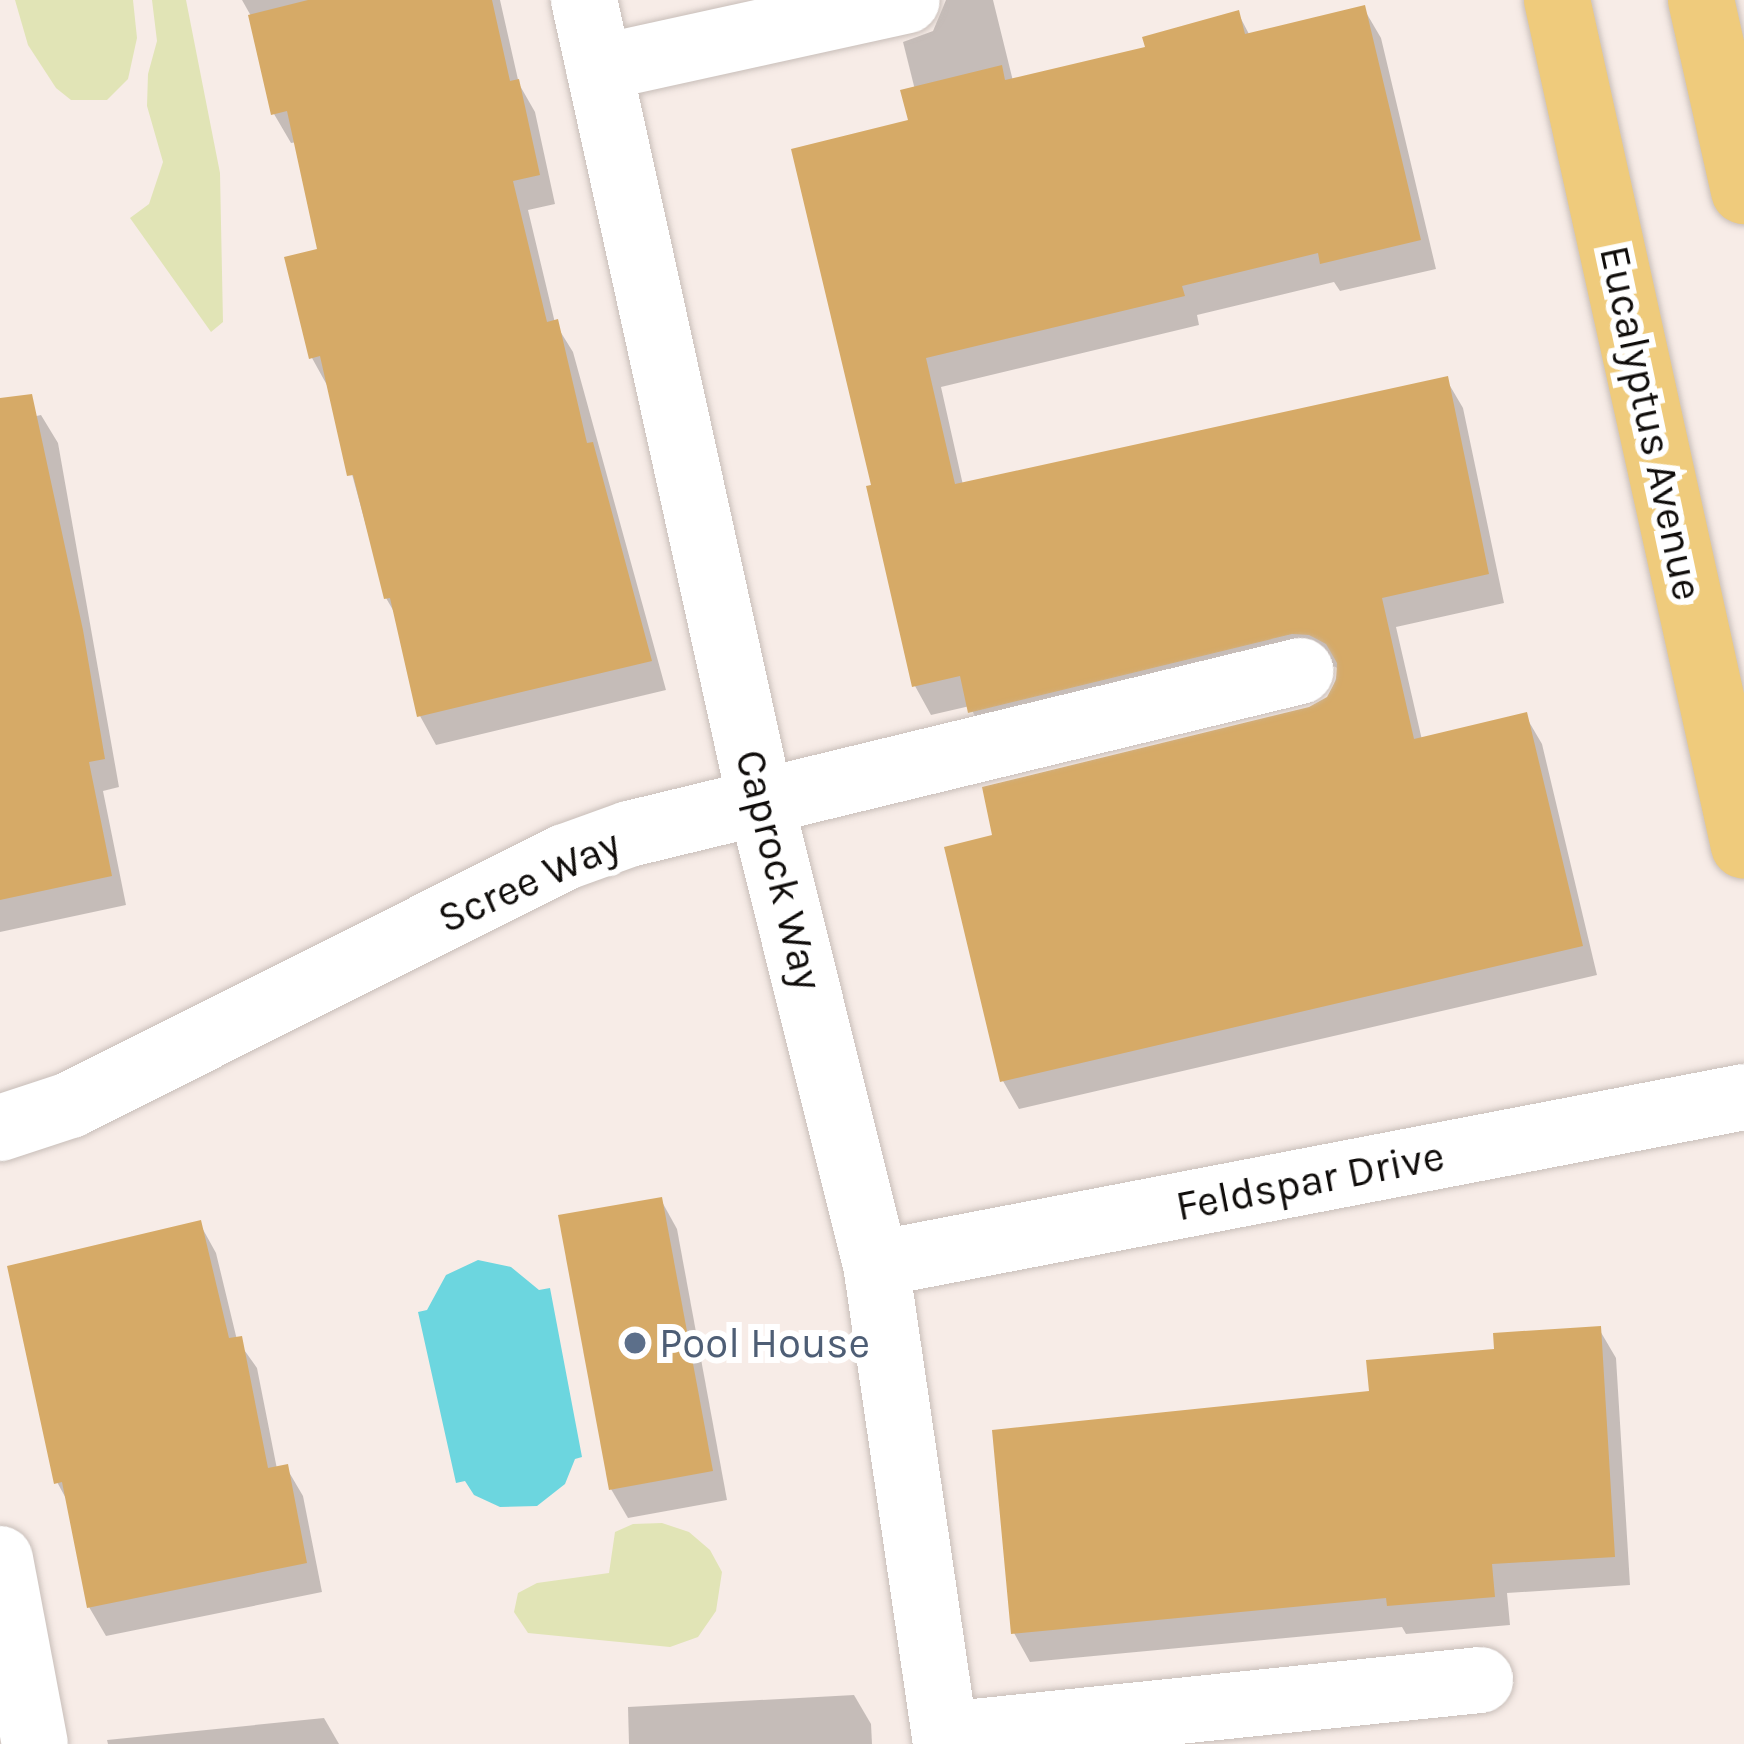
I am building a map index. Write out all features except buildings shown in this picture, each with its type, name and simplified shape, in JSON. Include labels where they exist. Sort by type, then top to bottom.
[{"type":"main road","name":"Eucalyptus Avenue","points":[[1557,0],[1744,846]]},
{"type":"main road","points":[[1701,0],[1744,191]]},
{"type":"street","name":"Caprock Way","points":[[584,0],[760,804],[876,1264],[945,1740]]},
{"type":"street","points":[[599,68],[907,0]]},
{"type":"street","name":"Scree Way","points":[[0,1128],[70,1105],[565,857],[629,834],[1300,671]]},
{"type":"street","name":"Feldspar Drive","points":[[876,1264],[1744,1097]]},
{"type":"street","points":[[0,1559],[35,1744]]},
{"type":"street","points":[[945,1740],[1480,1680]]},
{"type":"green space","points":[[15,0],[133,0],[137,38],[128,79],[107,100],[71,100],[56,88],[28,45]]},
{"type":"green space","points":[[152,0],[186,0],[220,173],[223,322],[211,332],[130,218],[149,204],[163,162],[147,106],[148,74],[157,41]]},
{"type":"green space","points":[[662,1523],[689,1532],[710,1550],[722,1572],[716,1611],[698,1637],[670,1647],[528,1633],[514,1612],[518,1593],[537,1583],[609,1573],[615,1532],[633,1524]]},
{"type":"water","points":[[478,1260],[511,1267],[539,1290],[550,1288],[582,1457],[575,1459],[565,1484],[537,1506],[500,1507],[474,1495],[465,1481],[456,1483],[418,1312],[427,1310],[446,1275]]},
{"type":"place","name":"Pool House","points":[[635,1343]]}]
